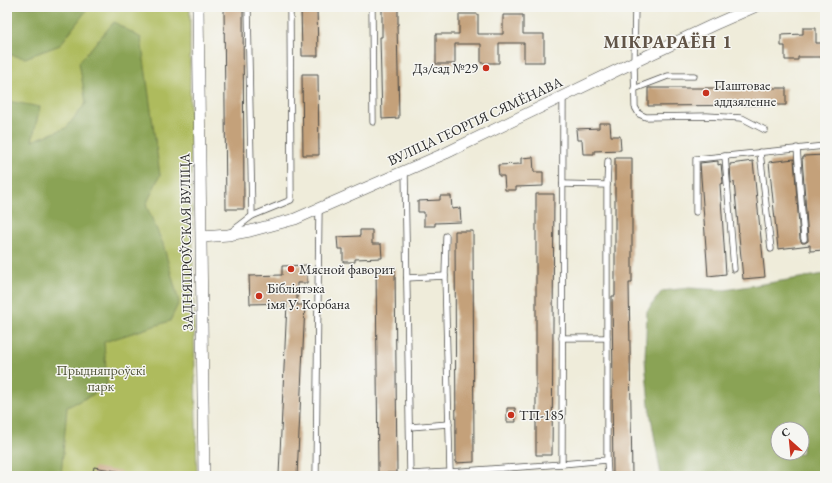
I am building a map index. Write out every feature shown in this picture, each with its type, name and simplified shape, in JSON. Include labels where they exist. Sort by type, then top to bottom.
[{"type":"street","name":"ЗАДНЯПРОЎСКАЯ ВУЛІЦА","points":[[198,7],[204,476]]},
{"type":"street","name":"ВУЛІЦА ГЕОРГІЯ СЯМЁНАВА","points":[[202,237],[228,235],[250,231],[295,219],[446,153],[713,24],[754,7]]},
{"type":"lane","points":[[248,7],[252,216]]},
{"type":"lane","points":[[228,235],[252,216],[291,200],[290,7]]},
{"type":"lane","points":[[372,7],[373,122]]},
{"type":"lane","points":[[635,7],[634,89],[635,107],[639,114],[646,117],[707,116],[742,118],[765,130]]},
{"type":"lane","points":[[634,89],[668,76],[694,76]]},
{"type":"lane","points":[[562,464],[563,96]]},
{"type":"lane","points":[[696,212],[696,159],[825,146]]},
{"type":"lane","points":[[796,148],[804,239]]},
{"type":"lane","points":[[760,152],[770,249]]},
{"type":"lane","points":[[725,156],[734,269]]},
{"type":"lane","points":[[608,161],[608,476]]},
{"type":"lane","points":[[405,171],[410,474],[450,474],[607,460]]},
{"type":"lane","points":[[563,184],[607,185]]},
{"type":"lane","points":[[316,476],[319,209]]},
{"type":"lane","points":[[446,236],[445,276],[450,474]]},
{"type":"lane","points":[[407,278],[445,276]]},
{"type":"lane","points":[[562,338],[607,338]]},
{"type":"lane","points":[[410,427],[449,424]]},
{"type":"green space","name":"Прыдняпроўскі парк","points":[[7,7],[190,7],[190,98],[197,476],[7,476]]},
{"type":"green space","points":[[7,7],[89,7],[60,45],[25,58],[7,54]]},
{"type":"green space","points":[[114,22],[141,38],[160,175],[146,205],[163,244],[179,302],[170,321],[104,342],[107,385],[92,395],[67,407],[61,476],[7,476],[7,101],[40,107],[32,141],[66,128],[86,103],[79,62]]},
{"type":"green space","points":[[825,274],[825,476],[661,476],[649,405],[645,359],[647,311],[662,291],[689,288],[725,290]]},
{"type":"building","points":[[224,7],[243,7],[244,209],[226,209]]},
{"type":"building","points":[[301,7],[317,7],[318,56],[302,56]]},
{"type":"building","points":[[382,7],[398,7],[399,118],[382,119],[380,37],[382,37]]},
{"type":"building","points":[[459,14],[478,14],[478,34],[503,34],[503,15],[523,15],[523,34],[544,34],[544,62],[524,62],[524,43],[499,43],[499,63],[481,63],[481,44],[455,44],[455,64],[436,64],[436,34],[459,34]]},
{"type":"building","points":[[803,28],[816,28],[816,43],[825,43],[825,57],[798,57],[798,60],[785,60],[785,46],[781,46],[781,35],[803,34]]},
{"type":"building","points":[[302,74],[318,74],[319,155],[303,155]]},
{"type":"building","points":[[648,88],[786,88],[786,105],[648,106]]},
{"type":"building","points":[[599,123],[610,123],[611,136],[620,136],[621,150],[594,151],[594,154],[583,154],[582,140],[577,140],[576,129],[599,128]]},
{"type":"building","points":[[824,155],[825,250],[810,251],[810,245],[778,249],[769,162],[794,159],[800,239],[802,243],[805,243],[808,239],[802,158],[804,158],[804,156]]},
{"type":"building","points":[[533,157],[534,172],[543,172],[543,186],[516,187],[516,190],[505,190],[504,176],[499,176],[498,165],[521,164],[521,158]]},
{"type":"building","points":[[615,158],[632,158],[632,283],[629,283],[632,476],[613,476],[612,296],[615,296]]},
{"type":"building","points":[[718,161],[718,165],[721,164],[723,183],[720,184],[726,274],[708,276],[700,163]]},
{"type":"building","points":[[753,161],[765,277],[743,279],[734,182],[731,183],[730,164]]},
{"type":"building","points":[[536,194],[554,194],[552,455],[536,455]]},
{"type":"building","points":[[440,196],[451,196],[452,209],[460,208],[461,222],[435,223],[435,226],[424,226],[424,212],[418,212],[418,201],[440,200]]},
{"type":"building","points":[[360,230],[372,230],[372,244],[381,244],[382,258],[355,259],[355,262],[343,262],[343,249],[338,249],[337,237],[360,236]]},
{"type":"building","points":[[455,231],[473,231],[474,462],[456,463]]},
{"type":"building","points":[[307,265],[307,283],[297,283],[297,305],[305,305],[297,476],[279,475],[287,303],[250,304],[249,276],[282,275],[282,266]]},
{"type":"building","points":[[376,267],[395,267],[397,473],[378,473]]},
{"type":"building","name":"ТП-185","points":[[507,408],[515,408],[516,422],[507,422]]},
{"type":"building","points":[[94,467],[122,472],[122,476],[92,476]]},
{"type":"place","name":"Дз/сад №29","points":[[486,68]]},
{"type":"place","name":"Паштовае аддзяленне","points":[[706,93]]},
{"type":"place","name":"Мясной фаворит","points":[[291,269]]},
{"type":"place","name":"Бібліятэка імя У. Корбана","points":[[259,296]]},
{"type":"place","name":"ТП-185","points":[[511,415]]},
{"type":"district","name":"МІКРАРАЁН 1","points":[[668,42]]}]
